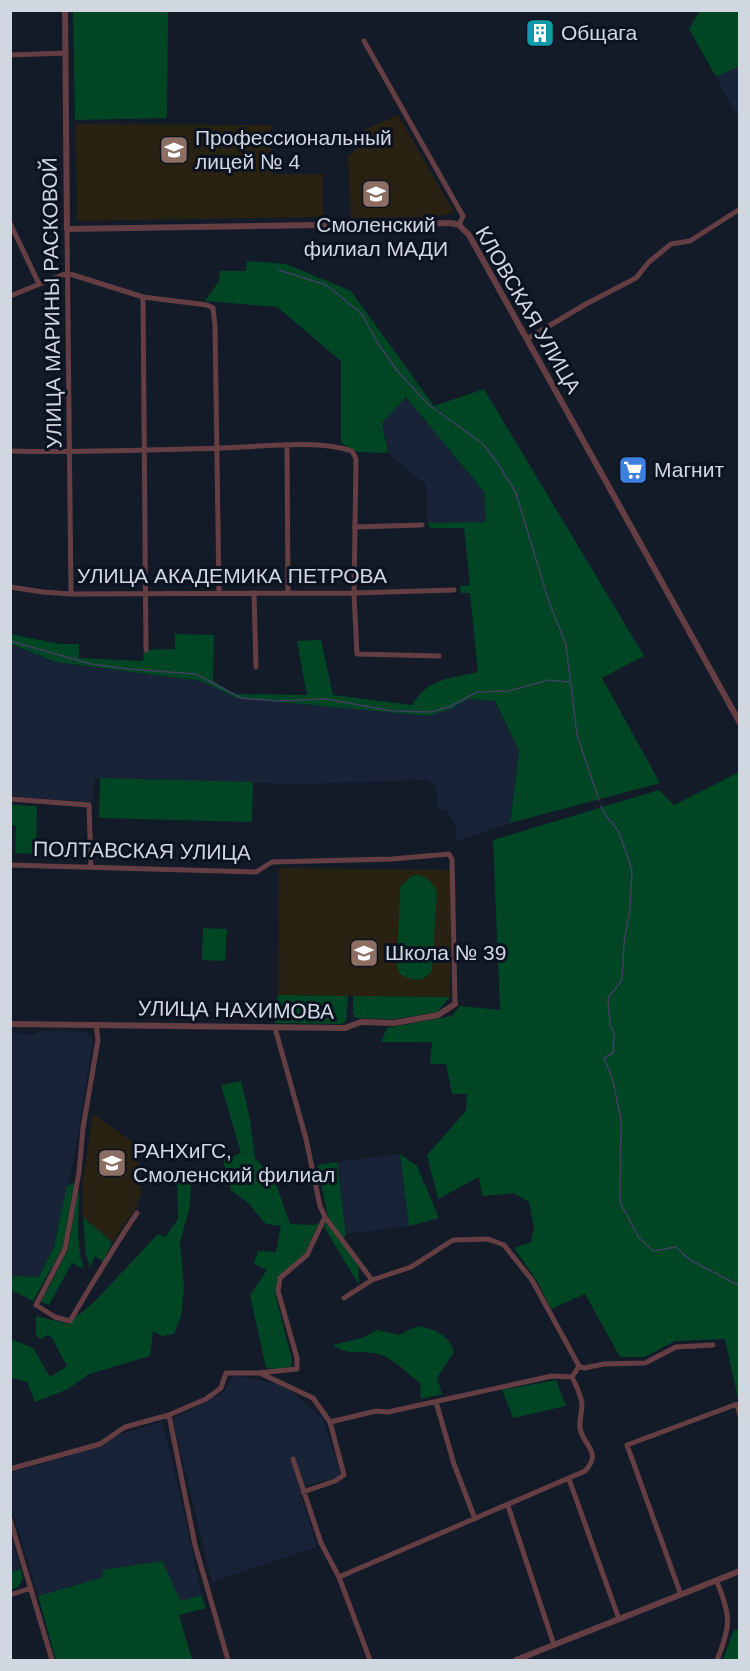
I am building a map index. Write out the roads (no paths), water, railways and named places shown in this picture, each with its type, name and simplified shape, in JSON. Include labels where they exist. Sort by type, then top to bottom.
[{"type":"street","name":"УЛИЦА МАРИНЫ РАСКОВОЙ","points":[[65,10],[71,594]]},
{"type":"street","points":[[364,41],[463,216],[459,225]]},
{"type":"street","points":[[10,55],[66,53]]},
{"type":"street","points":[[527,339],[636,278],[649,262],[671,244],[690,241],[740,210]]},
{"type":"street","points":[[10,223],[39,284]]},
{"type":"street","name":"КЛОВСКАЯ УЛИЦА","points":[[67,229],[451,223],[459,225],[469,235],[740,723]]},
{"type":"street","points":[[10,296],[67,273],[143,297],[207,305],[213,308],[219,593]]},
{"type":"street","points":[[143,297],[146,650]]},
{"type":"street","points":[[10,451],[70,452],[287,446],[341,447],[352,450],[356,459],[354,593],[357,654],[439,657]]},
{"type":"street","points":[[287,446],[288,593]]},
{"type":"street","points":[[354,526],[422,525]]},
{"type":"street","name":"УЛИЦА АКАДЕМИКА ПЕТРОВА","points":[[10,587],[71,594],[354,593],[454,590]]},
{"type":"street","points":[[254,593],[256,667]]},
{"type":"street","points":[[10,799],[89,805],[91,867]]},
{"type":"street","name":"ПОЛТАВСКАЯ УЛИЦА","points":[[10,865],[256,872],[272,862],[414,858],[449,854],[452,859],[455,1004]]},
{"type":"street","name":"УЛИЦА НАХИМОВА","points":[[10,1024],[345,1028],[361,1022],[394,1023],[438,1015],[455,1004]]},
{"type":"street","points":[[96,1024],[98,1040],[83,1128],[79,1172],[65,1249],[36,1305],[55,1317],[70,1321],[98,1276],[104,1261],[137,1213]]},
{"type":"street","points":[[275,1028],[306,1139],[320,1206],[325,1217],[372,1280]]},
{"type":"street","points":[[10,1469],[100,1444],[125,1427],[169,1415],[206,1399],[221,1388],[226,1373],[297,1369],[297,1358],[278,1291],[280,1278],[307,1255],[325,1217]]},
{"type":"street","points":[[344,1298],[372,1280],[411,1267],[453,1240],[488,1239],[504,1245],[532,1280],[579,1366],[584,1368],[604,1364],[645,1363],[676,1347],[713,1346]]},
{"type":"street","points":[[572,1377],[579,1366]]},
{"type":"street","points":[[258,1373],[313,1398],[330,1422],[344,1475],[335,1481],[303,1492]]},
{"type":"street","points":[[330,1422],[376,1411],[388,1412],[552,1376],[572,1377]]},
{"type":"street","points":[[339,1577],[585,1471],[591,1464],[592,1456],[590,1446],[580,1429],[582,1402],[572,1377]]},
{"type":"street","points":[[436,1402],[454,1464],[475,1519]]},
{"type":"street","points":[[681,1595],[627,1445],[737,1404],[740,1416]]},
{"type":"street","points":[[169,1415],[195,1545],[228,1660]]},
{"type":"street","points":[[293,1460],[321,1543],[339,1577],[370,1660]]},
{"type":"street","points":[[569,1479],[619,1619]]},
{"type":"street","points":[[508,1506],[554,1645]]},
{"type":"street","points":[[10,1519],[52,1660]]},
{"type":"street","points":[[516,1660],[740,1571]]},
{"type":"street","points":[[717,1582],[726,1603],[729,1624],[726,1640],[717,1660]]},
{"type":"street","points":[[10,1594],[31,1588]]},
{"type":"waterway","points":[[279,270],[326,285],[362,314],[377,342],[398,372],[429,405],[482,443],[516,493],[549,602],[566,645],[577,735],[599,800]]},
{"type":"waterway","points":[[10,641],[91,664],[196,674],[241,698],[277,701],[326,699],[392,711],[431,712],[451,706],[477,692],[508,691],[549,680],[569,682]]},
{"type":"waterway","points":[[601,806],[619,832],[632,870],[622,980],[608,998],[610,1025],[614,1033],[613,1053],[604,1058],[612,1077],[621,1119],[620,1202],[639,1238],[653,1251],[676,1247],[690,1260],[740,1286]]},
{"type":"place","name":"Общага","points":[[540,33]]},
{"type":"place","name":"Профессиональный лицей № 4","points":[[174,150]]},
{"type":"place","name":"Смоленский филиал МАДИ","points":[[376,194]]},
{"type":"place","name":"Магнит","points":[[633,470]]},
{"type":"place","name":"Школа № 39","points":[[364,953]]},
{"type":"place","name":"РАНХиГС, Смоленский филиал","points":[[112,1163]]}]
